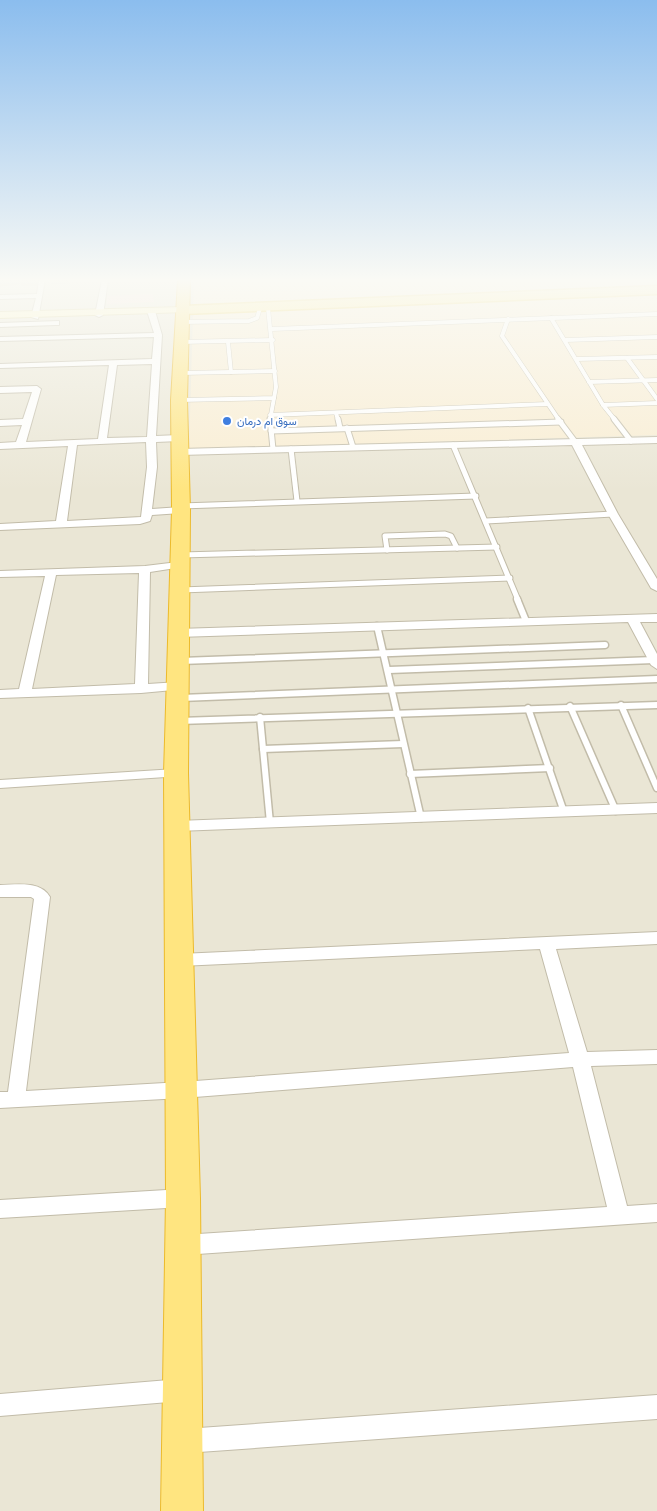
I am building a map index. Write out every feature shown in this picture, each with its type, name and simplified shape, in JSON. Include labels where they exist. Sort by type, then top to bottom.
[{"type":"highway","points":[[172,351],[168,367],[179,400],[181,508],[178,570],[176,774],[183,1198],[182,1511]]},
{"type":"street","points":[[102,442],[113,363]]},
{"type":"street","points":[[0,390],[40,377],[113,363],[168,367],[151,440],[152,468],[147,512],[143,521],[0,527]]},
{"type":"street","points":[[0,366],[40,377]]},
{"type":"street","points":[[20,445],[40,377]]},
{"type":"street","points":[[0,423],[28,422]]},
{"type":"street","points":[[0,446],[151,440],[180,445],[273,450],[657,440]]},
{"type":"street","points":[[60,524],[73,443]]},
{"type":"street","points":[[576,443],[613,514],[657,588]]},
{"type":"street","points":[[147,512],[181,508]]},
{"type":"street","points":[[141,688],[145,569]]},
{"type":"street","points":[[0,574],[145,569],[178,570]]},
{"type":"street","points":[[24,694],[44,612],[51,573]]},
{"type":"street","points":[[178,633],[657,618]]},
{"type":"street","points":[[632,619],[656,663]]},
{"type":"street","points":[[0,694],[141,688],[178,692]]},
{"type":"street","points":[[0,784],[176,774]]},
{"type":"street","points":[[177,826],[657,808]]},
{"type":"street","points":[[0,891],[34,891],[42,897],[8,1100],[182,1090],[580,1059],[657,1057]]},
{"type":"street","points":[[180,960],[657,938]]},
{"type":"street","points":[[546,943],[580,1059],[619,1215]]},
{"type":"street","points":[[0,1209],[183,1198]]},
{"type":"street","points":[[183,1245],[657,1213]]},
{"type":"street","points":[[0,1405],[182,1390]]},
{"type":"street","points":[[182,1441],[657,1407]]},
{"type":"lane","points":[[229,351],[231,372]]},
{"type":"lane","points":[[273,450],[270,415],[276,386],[274,351]]},
{"type":"lane","points":[[512,351],[547,404],[576,443]]},
{"type":"lane","points":[[572,351],[603,404],[631,441]]},
{"type":"lane","points":[[576,359],[657,357]]},
{"type":"lane","points":[[626,358],[657,399]]},
{"type":"lane","points":[[168,367],[231,372],[275,371]]},
{"type":"lane","points":[[590,382],[657,380]]},
{"type":"lane","points":[[179,400],[274,398]]},
{"type":"lane","points":[[603,404],[657,403]]},
{"type":"lane","points":[[270,415],[547,404]]},
{"type":"lane","points":[[336,413],[340,428]]},
{"type":"lane","points":[[270,430],[561,422]]},
{"type":"lane","points":[[347,428],[352,447]]},
{"type":"lane","points":[[453,445],[476,496],[526,621]]},
{"type":"lane","points":[[291,449],[297,501]]},
{"type":"lane","points":[[181,508],[297,501],[476,496]]},
{"type":"lane","points":[[486,521],[613,514]]},
{"type":"lane","points":[[387,550],[385,536],[445,534],[451,536],[457,548]]},
{"type":"lane","points":[[178,570],[387,550],[497,547]]},
{"type":"lane","points":[[178,570],[510,578]]},
{"type":"lane","points":[[377,626],[394,688],[403,744],[421,818]]},
{"type":"lane","points":[[178,692],[384,652],[605,645]]},
{"type":"lane","points":[[388,670],[656,663]]},
{"type":"lane","points":[[178,692],[394,688],[657,679]]},
{"type":"lane","points":[[178,692],[260,717],[398,714],[570,706],[657,705]]},
{"type":"lane","points":[[570,706],[616,811]]},
{"type":"lane","points":[[621,706],[657,788]]},
{"type":"lane","points":[[528,708],[564,812]]},
{"type":"lane","points":[[260,717],[270,823]]},
{"type":"lane","points":[[264,749],[403,744]]},
{"type":"lane","points":[[410,774],[550,768]]},
{"type":"shaded area","points":[[0,351],[657,351],[657,1511],[0,1511]]},
{"type":"shaded area","points":[[192,351],[657,351],[657,435],[189,449]]},
{"type":"place","name":"سوق ام درمان","points":[[227,421]]}]
